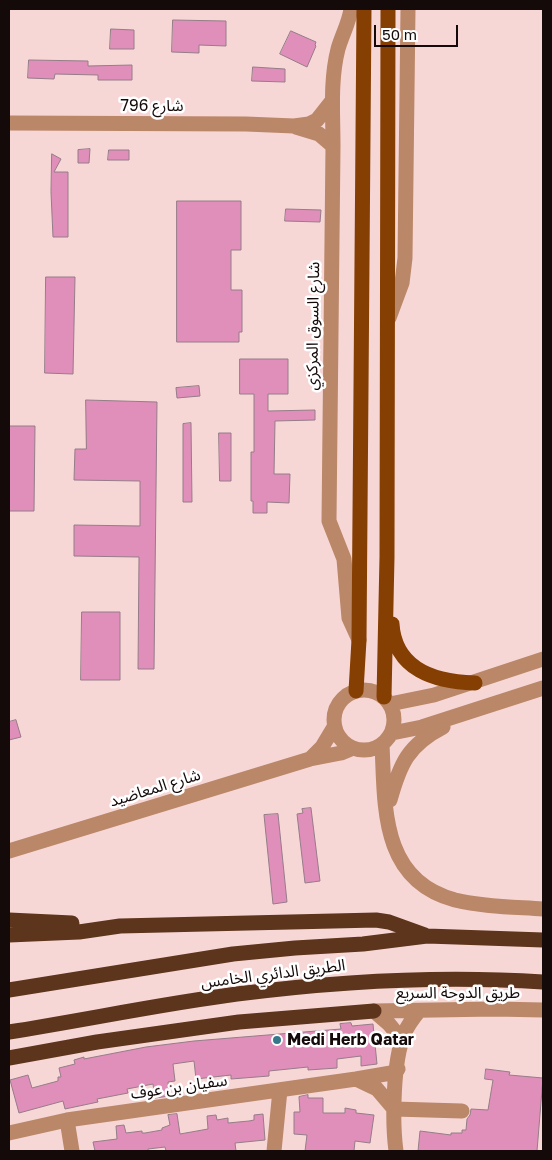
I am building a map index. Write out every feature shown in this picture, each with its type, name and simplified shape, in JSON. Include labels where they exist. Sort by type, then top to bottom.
[{"type":"highway","points":[[9,920],[90,923],[111,927]]},
{"type":"highway","points":[[9,935],[79,932],[111,927],[376,920],[389,922],[427,936]]},
{"type":"highway","name":"الطريق الدائري الخامس","points":[[9,990],[233,954],[295,948],[363,944],[427,936],[543,940]]},
{"type":"highway","name":"الطريق الدائري الخامس","points":[[9,1032],[235,994],[298,987],[422,979],[488,979],[543,982]]},
{"type":"highway","points":[[9,1058],[97,1042],[239,1022],[374,1011]]},
{"type":"main road","name":"شارع السوق المركزي","points":[[356,691],[359,640],[364,9]]},
{"type":"main road","points":[[387,700],[388,9]]},
{"type":"main road","points":[[387,557],[393,636],[403,657],[421,671],[438,679],[474,683]]},
{"type":"street","name":"شارع السوق المركزي","points":[[351,9],[349,22],[338,49],[332,101],[334,146],[329,521],[344,559],[349,618],[359,640]]},
{"type":"street","points":[[388,318],[399,295],[406,258],[408,9]]},
{"type":"street","name":"شارع 796","points":[[9,123],[294,126],[309,124],[317,120],[332,101]]},
{"type":"street","name":"شارع 796","points":[[294,126],[319,134],[334,146]]},
{"type":"street","points":[[543,660],[434,695],[387,700],[370,690],[356,691],[348,694],[336,708],[334,727],[344,743],[353,748],[373,749],[387,738],[543,688]]},
{"type":"street","points":[[387,700],[394,718],[387,738],[386,814],[395,848],[406,869],[425,886],[440,895],[474,903],[543,910]]},
{"type":"street","points":[[386,814],[397,773],[410,751],[428,735],[474,711]]},
{"type":"street","points":[[310,759],[322,747],[334,727]]},
{"type":"street","name":"شارع المعاضيد","points":[[9,851],[310,759],[341,753],[353,748]]},
{"type":"street","name":"طريق الدوحة السريع","points":[[374,1011],[543,1010]]},
{"type":"street","points":[[374,1011],[389,1024],[402,1040]]},
{"type":"street","points":[[396,1151],[394,1109],[402,1040],[409,1024],[419,1011]]},
{"type":"street","name":"سفيان بن عوف","points":[[9,1133],[67,1120],[356,1079],[391,1073],[398,1069]]},
{"type":"street","points":[[356,1079],[377,1089],[394,1109],[462,1110]]},
{"type":"street","points":[[274,1151],[280,1090]]},
{"type":"street","points":[[67,1120],[72,1151]]},
{"type":"building","points":[[173,20],[226,21],[226,46],[199,45],[199,53],[172,52]]},
{"type":"building","points":[[111,29],[134,30],[134,49],[110,49]]},
{"type":"building","points":[[291,31],[316,42],[307,67],[280,54]]},
{"type":"building","points":[[29,60],[88,61],[88,66],[132,65],[132,80],[98,80],[98,75],[55,74],[54,79],[28,78]]},
{"type":"building","points":[[253,67],[285,69],[285,82],[252,81]]},
{"type":"building","points":[[90,149],[89,163],[78,163],[78,150]]},
{"type":"building","points":[[109,150],[129,150],[129,160],[108,160]]},
{"type":"building","points":[[52,154],[61,159],[54,172],[68,172],[68,237],[53,237]]},
{"type":"building","points":[[177,201],[241,201],[241,250],[231,250],[231,290],[242,290],[242,332],[239,332],[239,342],[177,342]]},
{"type":"building","points":[[286,209],[321,210],[320,222],[285,221]]},
{"type":"building","points":[[46,277],[75,277],[73,374],[45,373]]},
{"type":"building","points":[[240,359],[288,359],[288,394],[268,394],[268,411],[315,410],[315,420],[275,421],[274,474],[290,474],[289,503],[267,502],[267,513],[253,513],[253,501],[251,501],[251,452],[254,452],[254,394],[240,394]]},
{"type":"building","points":[[199,386],[200,396],[177,398],[176,388]]},
{"type":"building","points":[[86,400],[157,402],[154,669],[138,669],[139,557],[74,556],[74,525],[140,526],[140,481],[74,480],[75,449],[86,449]]},
{"type":"building","points":[[191,423],[192,502],[183,502],[183,424]]},
{"type":"building","points":[[9,426],[35,426],[34,511],[9,511]]},
{"type":"building","points":[[219,433],[231,433],[231,481],[220,481]]},
{"type":"building","points":[[82,612],[120,612],[120,680],[81,680]]},
{"type":"building","points":[[16,720],[21,737],[9,740],[9,722]]},
{"type":"building","points":[[311,808],[320,881],[305,883],[297,814],[303,813],[302,809]]},
{"type":"building","points":[[278,814],[287,902],[273,904],[264,815]]},
{"type":"building","points":[[351,1023],[352,1026],[373,1024],[377,1064],[361,1066],[361,1056],[337,1059],[337,1068],[308,1070],[308,1067],[269,1071],[269,1076],[231,1079],[231,1075],[196,1079],[194,1061],[173,1064],[175,1081],[168,1082],[170,1096],[155,1098],[153,1084],[127,1089],[128,1093],[97,1099],[98,1102],[65,1109],[63,1101],[19,1113],[10,1080],[28,1075],[32,1088],[58,1081],[58,1077],[61,1077],[59,1068],[75,1064],[74,1060],[84,1057],[84,1059],[146,1047],[194,1041],[341,1029],[340,1024]]},
{"type":"building","points":[[486,1069],[510,1072],[509,1075],[543,1078],[537,1151],[418,1151],[420,1131],[451,1135],[451,1133],[462,1133],[462,1130],[466,1130],[467,1119],[471,1109],[488,1110],[493,1080],[485,1079]]},
{"type":"building","points":[[308,1095],[308,1098],[323,1098],[323,1113],[345,1113],[345,1108],[356,1110],[356,1113],[374,1115],[370,1143],[355,1141],[354,1151],[305,1151],[307,1135],[294,1134],[294,1112],[300,1112],[299,1097]]},
{"type":"building","points":[[177,1114],[180,1134],[208,1129],[207,1116],[216,1115],[217,1120],[228,1118],[228,1123],[254,1120],[254,1115],[263,1114],[265,1140],[235,1143],[236,1151],[166,1151],[165,1147],[148,1149],[148,1151],[95,1151],[93,1142],[117,1139],[116,1126],[124,1125],[126,1133],[142,1131],[142,1133],[145,1133],[162,1130],[162,1128],[170,1125],[168,1115]]},
{"type":"place","name":"Medi Herb Qatar","points":[[277,1040]]}]
